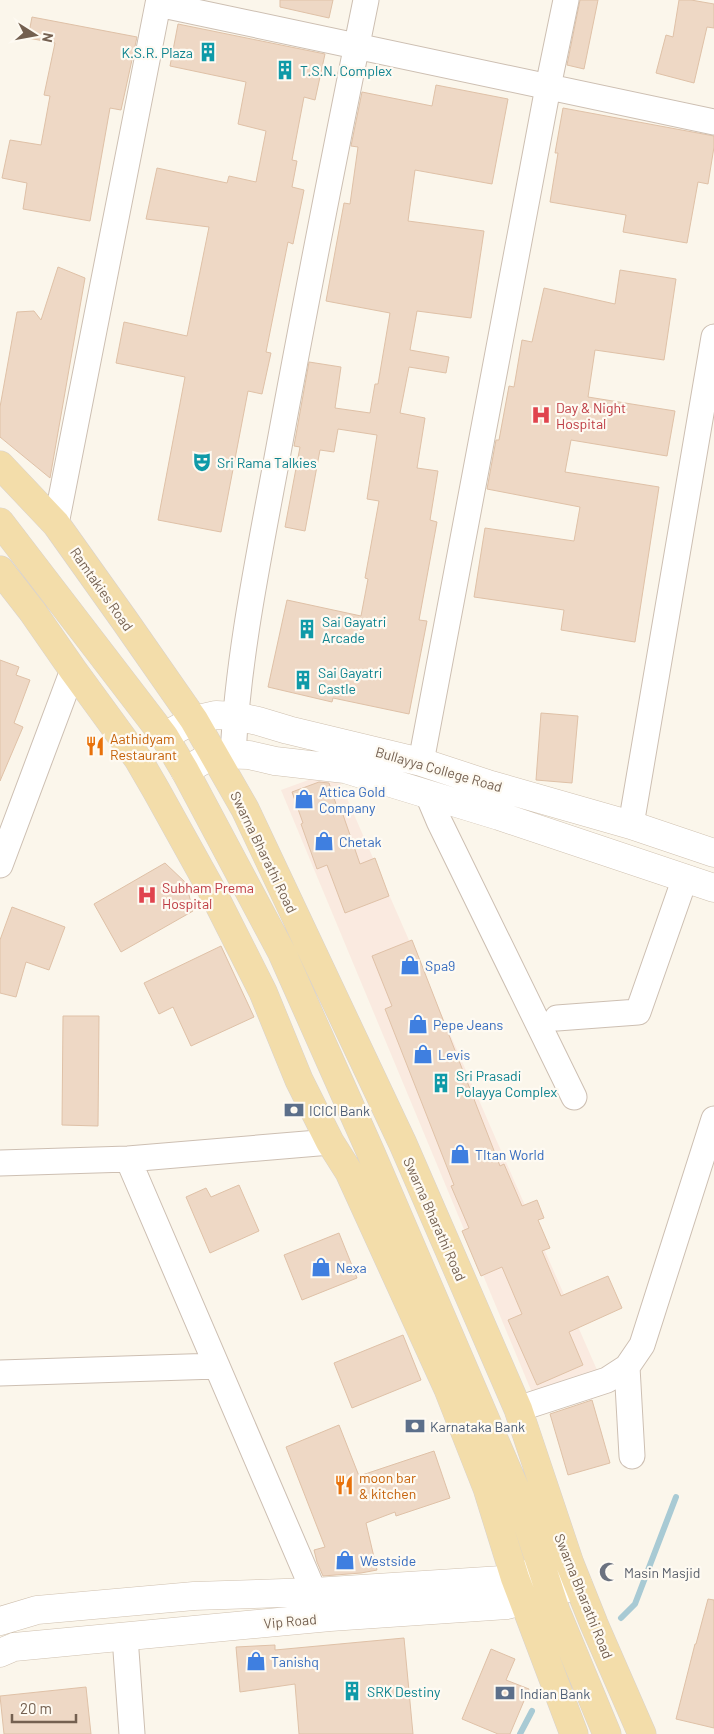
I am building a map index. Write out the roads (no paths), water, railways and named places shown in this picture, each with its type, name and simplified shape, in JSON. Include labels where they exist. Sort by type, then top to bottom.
[{"type":"main road","name":"Ramtakies Road","points":[[0,465],[56,524],[194,720]]},
{"type":"main road","points":[[0,522],[164,736],[185,771],[282,953],[347,1098],[518,1495],[556,1611],[607,1734]]},
{"type":"main road","points":[[0,570],[32,611],[138,759],[211,889],[263,992],[298,1080],[330,1142],[349,1172],[448,1389],[487,1488],[520,1589],[574,1734]]},
{"type":"main road","name":"Bullayya College Road","points":[[164,736],[194,720],[216,715],[235,716],[422,762],[491,785],[631,825],[714,853]]},
{"type":"main road","name":"Swarna Bharathi Road","points":[[194,720],[224,755],[245,809],[403,1144],[518,1409],[574,1574],[642,1734]]},
{"type":"main road","name":"Bullayya College Road","points":[[224,755],[249,755],[275,761],[345,770],[499,816],[714,888]]},
{"type":"main road","points":[[185,771],[224,755]]},
{"type":"main road","name":"Vip Road","points":[[0,1621],[8,1617],[38,1610],[194,1596],[520,1589],[574,1574]]},
{"type":"main road","name":"Vip Road","points":[[0,1653],[14,1647],[125,1636],[330,1617],[507,1605],[520,1589]]},
{"type":"street","points":[[224,755],[235,716],[245,636],[366,0]]},
{"type":"street","points":[[422,762],[548,87],[566,0]]},
{"type":"street","points":[[56,524],[152,1],[714,122]]},
{"type":"street","points":[[631,825],[714,338]]},
{"type":"street","points":[[0,865],[73,670]]},
{"type":"street","points":[[428,795],[574,1097]]},
{"type":"street","points":[[557,1018],[638,1012],[685,878]]},
{"type":"street","points":[[518,1409],[607,1380],[627,1367],[642,1345],[714,1119]]},
{"type":"street","points":[[0,1163],[128,1159],[330,1142]]},
{"type":"street","points":[[128,1159],[314,1592]]},
{"type":"street","points":[[0,1373],[217,1366]]},
{"type":"street","points":[[627,1367],[632,1456]]},
{"type":"street","points":[[125,1636],[132,1734]]},
{"type":"waterway","points":[[621,1618],[635,1604],[676,1497]]},
{"type":"waterway","points":[[520,1734],[532,1711]]},
{"type":"place","name":"K.S.R. Plaza","points":[[208,52]]},
{"type":"place","name":"T.S.N. Complex","points":[[285,70]]},
{"type":"place","name":"Day & Night Hospital","points":[[541,415]]},
{"type":"place","name":"Sri Rama Talkies","points":[[202,462]]},
{"type":"place","name":"Sai Gayatri Arcade","points":[[307,629]]},
{"type":"place","name":"Sai Gayatri Castle","points":[[303,680]]},
{"type":"place","name":"Aathidyam Restaurant","points":[[95,746]]},
{"type":"place","name":"Attica Gold Company","points":[[304,799]]},
{"type":"place","name":"Chetak","points":[[324,841]]},
{"type":"place","name":"Subham Prema Hospital","points":[[147,895]]},
{"type":"place","name":"Spa9","points":[[410,965]]},
{"type":"place","name":"Pepe Jeans","points":[[418,1024]]},
{"type":"place","name":"Levis","points":[[423,1054]]},
{"type":"place","name":"Sri Prasadi Polayya Complex","points":[[441,1083]]},
{"type":"place","name":"ICICI Bank","points":[[294,1110]]},
{"type":"place","name":"TItan World","points":[[460,1154]]},
{"type":"place","name":"Nexa","points":[[321,1267]]},
{"type":"place","name":"Karnataka Bank","points":[[415,1426]]},
{"type":"place","name":"moon bar & kitchen","points":[[344,1485]]},
{"type":"place","name":"Westside","points":[[345,1560]]},
{"type":"place","name":"Masin Masjid","points":[[609,1572]]},
{"type":"place","name":"Tanishq","points":[[256,1661]]},
{"type":"place","name":"SRK Destiny","points":[[352,1691]]},
{"type":"place","name":"Indian Bank","points":[[505,1693]]}]
